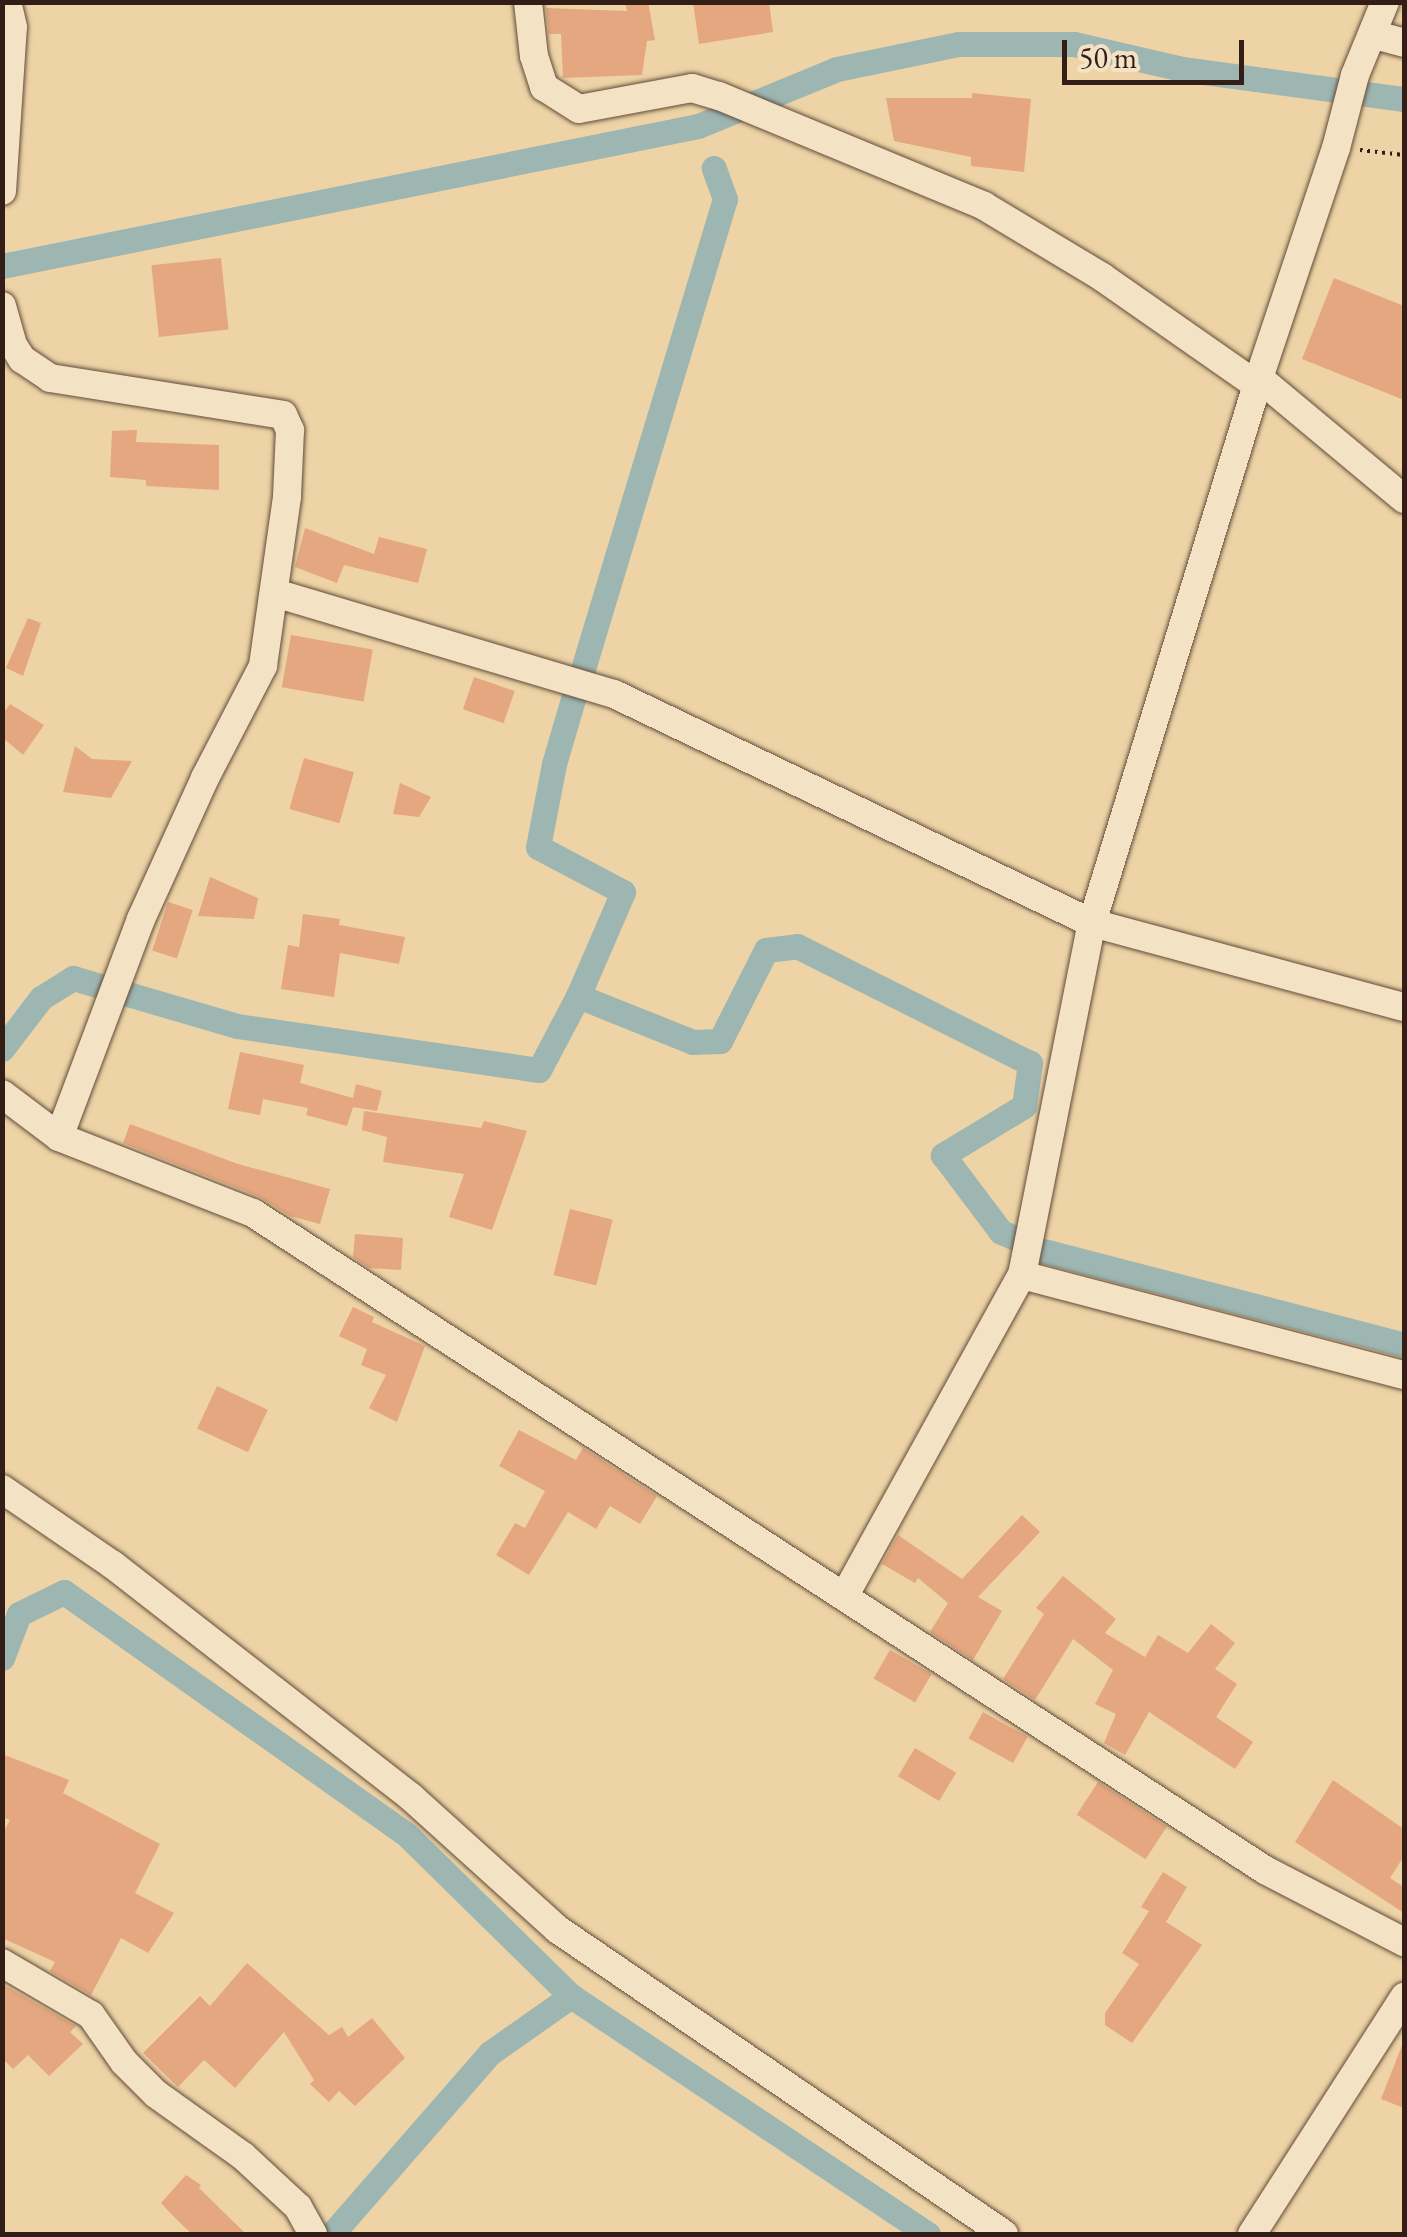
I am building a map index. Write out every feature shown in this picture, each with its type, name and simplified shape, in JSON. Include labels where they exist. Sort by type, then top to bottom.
[{"type":"street","points":[[2,191],[13,27],[7,2]]},
{"type":"street","points":[[528,2],[534,56],[544,87],[579,109],[692,88],[984,206],[1102,278],[1258,382],[1404,499]]},
{"type":"street","points":[[846,1595],[1022,1275],[1092,923],[1355,74],[1375,36],[1385,2]]},
{"type":"street","points":[[1375,36],[1404,43]]},
{"type":"street","points":[[2,306],[13,345],[22,359],[50,378],[283,415],[291,448],[263,666],[204,778],[141,918],[60,1137]]},
{"type":"street","points":[[275,592],[614,694],[1092,923],[1404,1007]]},
{"type":"street","points":[[2,1094],[60,1137],[253,1213],[1265,1870],[1404,1942]]},
{"type":"street","points":[[1022,1275],[1404,1374]]},
{"type":"street","points":[[2,1488],[113,1566],[411,1797],[557,1930],[1004,2234]]},
{"type":"street","points":[[2,1963],[91,2015],[124,2062],[156,2094],[242,2156],[298,2208],[314,2234]]},
{"type":"street","points":[[1252,2234],[1404,1997]]},
{"type":"path","points":[[1338,134],[1404,155]]},
{"type":"building","points":[[625,2],[648,2],[655,40],[647,41],[642,75],[563,78],[561,34],[549,34],[546,8],[627,11]]},
{"type":"building","points":[[693,2],[769,2],[773,32],[699,44]]},
{"type":"building","points":[[972,93],[1031,99],[1024,172],[971,166],[971,157],[894,141],[886,98],[972,98]]},
{"type":"building","points":[[221,258],[229,330],[159,337],[151,265]]},
{"type":"building","points":[[1334,278],[1404,306],[1404,400],[1302,359]]},
{"type":"building","points":[[137,430],[136,442],[219,445],[219,490],[146,486],[146,480],[110,477],[112,431]]},
{"type":"building","points":[[305,528],[374,554],[379,537],[427,549],[418,583],[344,565],[337,583],[295,567]]},
{"type":"building","points":[[28,618],[41,623],[23,676],[6,668]]},
{"type":"building","points":[[291,635],[373,649],[364,702],[282,687]]},
{"type":"building","points":[[474,677],[515,691],[504,723],[463,709]]},
{"type":"building","points":[[10,704],[44,725],[23,755],[2,737],[2,715]]},
{"type":"building","points":[[75,746],[92,759],[132,761],[111,798],[63,792]]},
{"type":"building","points":[[304,758],[354,772],[339,823],[289,809]]},
{"type":"building","points":[[400,783],[431,797],[419,817],[393,814]]},
{"type":"building","points":[[210,877],[258,898],[254,919],[198,916]]},
{"type":"building","points":[[168,902],[193,910],[177,959],[152,951]]},
{"type":"building","points":[[303,914],[340,919],[339,925],[405,937],[399,964],[340,953],[334,997],[281,989],[288,945],[299,947]]},
{"type":"building","points":[[240,1052],[304,1065],[300,1083],[353,1098],[356,1084],[382,1091],[377,1111],[353,1107],[347,1126],[306,1115],[308,1108],[263,1099],[260,1115],[228,1109]]},
{"type":"building","points":[[364,1111],[481,1128],[484,1121],[527,1131],[492,1230],[449,1217],[464,1174],[383,1162],[387,1137],[362,1130]]},
{"type":"building","points":[[130,1124],[238,1164],[330,1189],[320,1224],[290,1216],[260,1197],[123,1143]]},
{"type":"building","points":[[570,1209],[613,1220],[596,1286],[554,1275]]},
{"type":"building","points":[[355,1234],[403,1238],[401,1270],[369,1268],[353,1257]]},
{"type":"building","points":[[353,1307],[374,1317],[372,1322],[425,1346],[397,1422],[369,1408],[386,1375],[361,1365],[367,1349],[339,1336]]},
{"type":"building","points":[[217,1386],[268,1410],[248,1452],[197,1429]]},
{"type":"building","points":[[519,1430],[576,1460],[583,1448],[657,1496],[640,1524],[610,1506],[596,1529],[568,1512],[529,1575],[496,1555],[515,1523],[525,1528],[545,1491],[499,1466]]},
{"type":"building","points":[[1022,1515],[1040,1532],[978,1597],[1002,1611],[973,1660],[930,1632],[948,1603],[918,1578],[915,1583],[882,1564],[898,1535],[962,1579]]},
{"type":"building","points":[[1063,1576],[1116,1619],[1105,1633],[1145,1657],[1158,1635],[1188,1653],[1211,1624],[1235,1643],[1215,1669],[1237,1684],[1216,1717],[1253,1742],[1235,1769],[1149,1712],[1125,1755],[1104,1743],[1116,1714],[1095,1704],[1113,1670],[1073,1639],[1035,1700],[1003,1679],[1044,1614],[1036,1608]]},
{"type":"building","points":[[890,1650],[932,1674],[915,1703],[874,1679]]},
{"type":"building","points":[[983,1712],[1028,1737],[1013,1763],[968,1738]]},
{"type":"building","points":[[915,1748],[956,1773],[939,1801],[898,1776]]},
{"type":"building","points":[[2,1754],[69,1780],[63,1793],[160,1844],[135,1893],[174,1913],[148,1953],[121,1938],[91,1995],[50,1971],[55,1962],[2,1938],[2,1835],[10,1820],[2,1817]]},
{"type":"building","points":[[1333,1780],[1404,1829],[1404,1856],[1390,1878],[1404,1887],[1404,1913],[1295,1842]]},
{"type":"building","points":[[1098,1782],[1167,1827],[1146,1859],[1077,1815]]},
{"type":"building","points":[[1163,1872],[1187,1887],[1166,1922],[1202,1945],[1132,2043],[1105,2025],[1105,2013],[1139,1964],[1122,1953],[1149,1911],[1141,1907]]},
{"type":"building","points":[[247,1963],[329,2035],[342,2027],[348,2037],[372,2018],[405,2058],[355,2106],[339,2091],[329,2102],[310,2084],[314,2080],[284,2032],[235,2088],[204,2060],[178,2087],[143,2053],[200,1996],[210,2006]]},
{"type":"building","points":[[2,1984],[76,2026],[70,2032],[83,2044],[49,2076],[28,2055],[13,2069],[2,2058]]},
{"type":"building","points":[[1404,2043],[1404,2108],[1381,2099]]},
{"type":"building","points":[[186,2175],[201,2185],[199,2188],[246,2234],[192,2234],[179,2222],[161,2203]]},
{"type":"waterway","points":[[2,266],[698,126],[837,69],[959,44],[1074,44],[1182,69],[1404,99]]},
{"type":"waterway","points":[[583,669],[725,199],[714,168]]},
{"type":"waterway","points":[[2,1049],[41,998],[73,978],[237,1026],[539,1070],[578,996],[623,892],[538,847],[554,764],[573,699]]},
{"type":"waterway","points":[[578,996],[693,1042],[720,1041],[766,950],[797,946],[1030,1063],[1024,1106],[943,1155],[1001,1232],[1015,1238]]},
{"type":"waterway","points":[[1044,1251],[1404,1345]]},
{"type":"waterway","points":[[2,1658],[19,1614],[64,1592],[406,1834],[571,1996]]},
{"type":"waterway","points":[[332,2234],[490,2053],[571,1996],[928,2234]]}]
